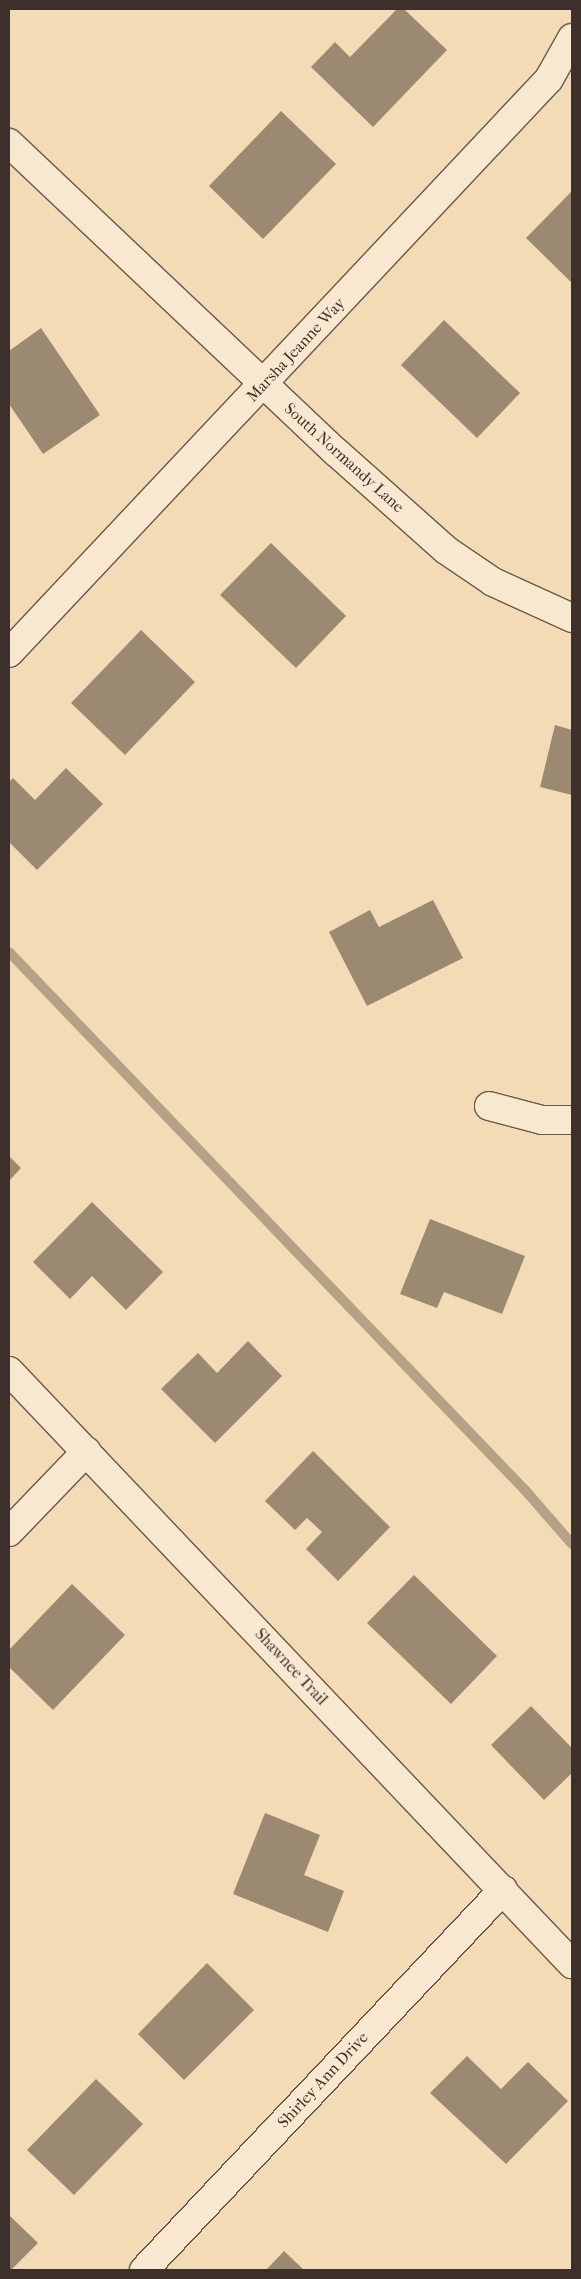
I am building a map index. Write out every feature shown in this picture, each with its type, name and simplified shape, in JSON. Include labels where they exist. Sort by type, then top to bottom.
[{"type":"street","name":"Marsha Jeanne Way","points":[[9,653],[264,385],[550,79],[572,38]]},
{"type":"street","name":"South Normandy Lane","points":[[9,143],[264,385],[446,550],[493,582],[572,618]]},
{"type":"street","points":[[489,1106],[542,1120],[572,1120]]},
{"type":"street","name":"Shawnee Trail","points":[[9,1371],[572,1964]]},
{"type":"street","points":[[9,1532],[87,1451]]},
{"type":"street","name":"Shirley Ann Drive","points":[[144,2270],[502,1890]]},
{"type":"building","points":[[397,9],[404,9],[447,50],[373,127],[311,67],[335,42],[350,57]]},
{"type":"building","points":[[281,111],[336,164],[263,239],[209,186]]},
{"type":"building","points":[[572,191],[572,283],[526,238]]},
{"type":"building","points":[[444,320],[520,393],[477,438],[401,365]]},
{"type":"building","points":[[41,328],[100,415],[43,454],[9,404],[9,351]]},
{"type":"building","points":[[271,543],[346,616],[296,668],[220,595]]},
{"type":"building","points":[[141,630],[195,682],[125,755],[71,703]]},
{"type":"building","points":[[555,725],[572,730],[572,795],[540,787]]},
{"type":"building","points":[[66,768],[103,804],[37,870],[9,842],[9,782],[13,778],[35,800]]},
{"type":"building","points":[[433,900],[463,958],[367,1006],[329,932],[370,910],[379,927]]},
{"type":"building","points":[[9,1156],[21,1168],[9,1181]]},
{"type":"building","points":[[92,1202],[163,1272],[126,1310],[92,1276],[70,1299],[33,1262]]},
{"type":"building","points":[[430,1219],[525,1256],[502,1314],[444,1292],[437,1308],[400,1294]]},
{"type":"building","points":[[248,1341],[282,1376],[215,1443],[161,1389],[198,1353],[217,1373]]},
{"type":"building","points":[[313,1451],[390,1527],[338,1581],[306,1549],[322,1532],[307,1518],[295,1530],[265,1501]]},
{"type":"building","points":[[414,1575],[497,1656],[451,1704],[367,1623]]},
{"type":"building","points":[[72,1584],[125,1635],[53,1710],[9,1667],[9,1650]]},
{"type":"building","points":[[531,1706],[572,1748],[572,1773],[544,1800],[491,1745]]},
{"type":"building","points":[[265,1813],[320,1835],[304,1875],[344,1891],[328,1932],[233,1894]]},
{"type":"building","points":[[207,1963],[254,2010],[184,2080],[138,2034]]},
{"type":"building","points":[[467,2056],[501,2089],[528,2062],[568,2101],[506,2164],[430,2093]]},
{"type":"building","points":[[96,2079],[143,2124],[74,2195],[27,2150]]},
{"type":"building","points":[[9,2215],[38,2243],[11,2270],[9,2270]]},
{"type":"building","points":[[284,2251],[304,2270],[266,2270]]},
{"type":"waterway","points":[[9,952],[525,1490],[572,1544]]}]
